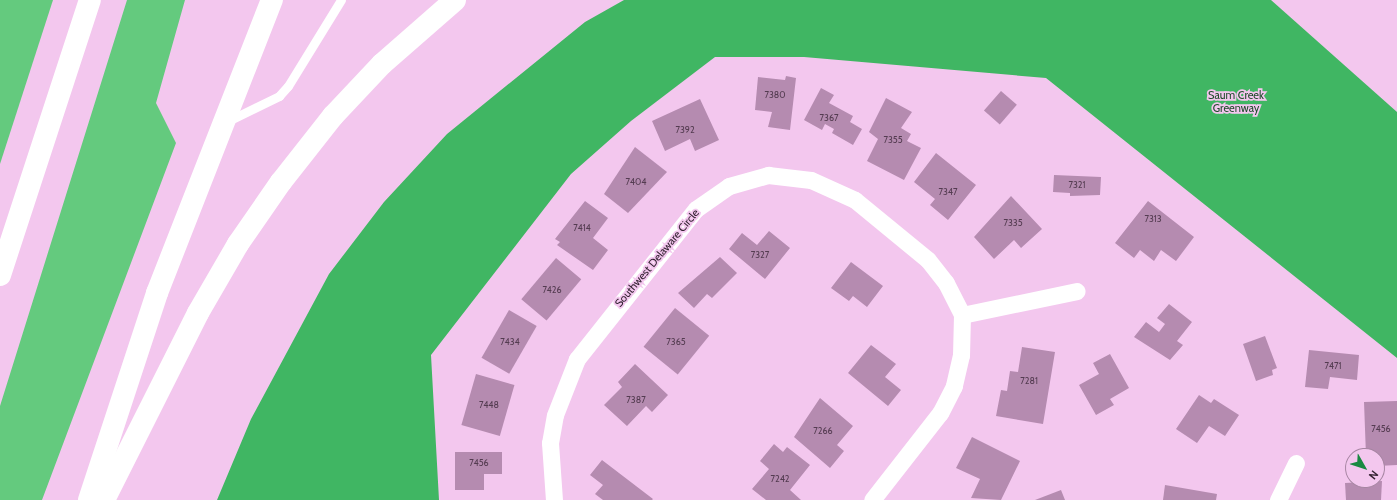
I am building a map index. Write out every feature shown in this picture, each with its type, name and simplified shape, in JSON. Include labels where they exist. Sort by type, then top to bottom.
[{"type":"highway","points":[[0,275],[90,0]]},
{"type":"highway","points":[[89,500],[157,293],[272,0]]},
{"type":"highway","points":[[104,500],[198,313],[238,244],[277,188],[334,116],[382,64],[455,0]]},
{"type":"street","name":"Southwest Delaware Circle","points":[[554,500],[550,443],[555,415],[577,359],[696,209],[729,186],[747,179],[788,175],[833,187],[855,200],[928,260],[946,283],[962,315],[961,355],[954,386],[940,413],[872,500]]},
{"type":"street","points":[[962,315],[1077,291]]},
{"type":"street","points":[[1278,500],[1296,463]]},
{"type":"lane","points":[[223,123],[279,96],[288,86],[341,0]]},
{"type":"green space","points":[[0,0],[53,0],[0,164]]},
{"type":"green space","points":[[127,0],[185,0],[156,103],[176,143],[42,500],[0,500],[0,406]]},
{"type":"green space","name":"Saum Creek Greenway","points":[[624,0],[1271,0],[1397,112],[1397,358],[1046,78],[804,57],[715,57],[631,121],[571,174],[431,355],[439,500],[217,500],[251,419],[329,274],[384,202],[447,134],[585,22]]},
{"type":"building","points":[[786,76],[796,78],[790,130],[768,127],[772,112],[755,110],[758,77],[785,80]]},
{"type":"building","points":[[821,88],[834,95],[829,103],[853,116],[850,122],[862,129],[853,145],[832,133],[834,129],[825,124],[822,130],[804,120]]},
{"type":"building","points":[[1001,91],[1017,105],[1000,124],[984,111]]},
{"type":"building","points":[[886,98],[912,112],[901,128],[911,134],[907,141],[921,148],[904,180],[867,161],[878,139],[869,132]]},
{"type":"building","points":[[700,99],[719,140],[695,151],[690,139],[665,151],[652,121]]},
{"type":"building","points":[[635,147],[667,172],[628,213],[604,194]]},
{"type":"building","points":[[936,153],[976,185],[948,220],[930,205],[935,199],[914,182]]},
{"type":"building","points":[[1054,175],[1101,177],[1100,195],[1070,196],[1070,193],[1053,192]]},
{"type":"building","points":[[1011,196],[1042,229],[1021,248],[1014,240],[994,259],[974,237]]},
{"type":"building","points":[[585,201],[608,218],[593,238],[608,250],[593,270],[557,245],[560,242],[555,239]]},
{"type":"building","points":[[1148,201],[1194,237],[1176,261],[1161,250],[1154,261],[1140,250],[1134,258],[1115,243]]},
{"type":"building","points":[[769,231],[790,248],[765,279],[729,249],[742,233],[757,245]]},
{"type":"building","points":[[720,257],[737,273],[712,298],[707,294],[694,308],[678,293]]},
{"type":"building","points":[[556,258],[581,279],[547,321],[521,299]]},
{"type":"building","points":[[851,262],[883,286],[867,307],[853,296],[849,301],[831,288]]},
{"type":"building","points":[[1169,304],[1192,322],[1177,341],[1183,345],[1170,360],[1134,337],[1146,322],[1159,332],[1165,324],[1157,318]]},
{"type":"building","points":[[675,308],[709,336],[678,375],[644,347]]},
{"type":"building","points":[[509,310],[537,326],[509,374],[482,358]]},
{"type":"building","points":[[1265,336],[1277,368],[1272,370],[1273,375],[1256,381],[1243,344]]},
{"type":"building","points":[[871,345],[896,364],[885,377],[901,390],[888,406],[848,373]]},
{"type":"building","points":[[1022,347],[1055,352],[1043,424],[996,416],[1001,390],[1007,391],[1010,371],[1018,372]]},
{"type":"building","points":[[1309,350],[1359,355],[1357,380],[1330,377],[1328,389],[1305,387]]},
{"type":"building","points":[[1110,354],[1129,388],[1110,399],[1114,405],[1096,415],[1079,385],[1099,374],[1093,363]]},
{"type":"building","points":[[635,364],[668,395],[652,412],[646,406],[627,426],[604,405],[622,387],[618,382]]},
{"type":"building","points":[[476,374],[514,385],[500,436],[461,425]]},
{"type":"building","points":[[1199,395],[1211,403],[1214,399],[1239,415],[1225,436],[1209,426],[1197,443],[1176,429]]},
{"type":"building","points":[[820,398],[853,426],[837,445],[844,451],[830,468],[794,437]]},
{"type":"building","points":[[1397,401],[1397,465],[1385,466],[1385,448],[1366,448],[1364,402]]},
{"type":"building","points":[[972,437],[1020,461],[1001,500],[971,498],[980,479],[956,468]]},
{"type":"building","points":[[774,444],[783,452],[787,447],[810,465],[790,490],[801,500],[766,500],[752,489],[769,469],[760,461]]},
{"type":"building","points":[[455,452],[502,452],[502,474],[484,474],[484,490],[455,490]]},
{"type":"building","points":[[602,460],[653,499],[603,500],[595,494],[603,485],[590,475]]},
{"type":"building","points":[[1165,485],[1217,494],[1216,500],[1163,500]]},
{"type":"building","points":[[1345,488],[1382,488],[1381,500],[1346,500]]},
{"type":"building","points":[[1061,490],[1065,500],[1035,500]]}]
